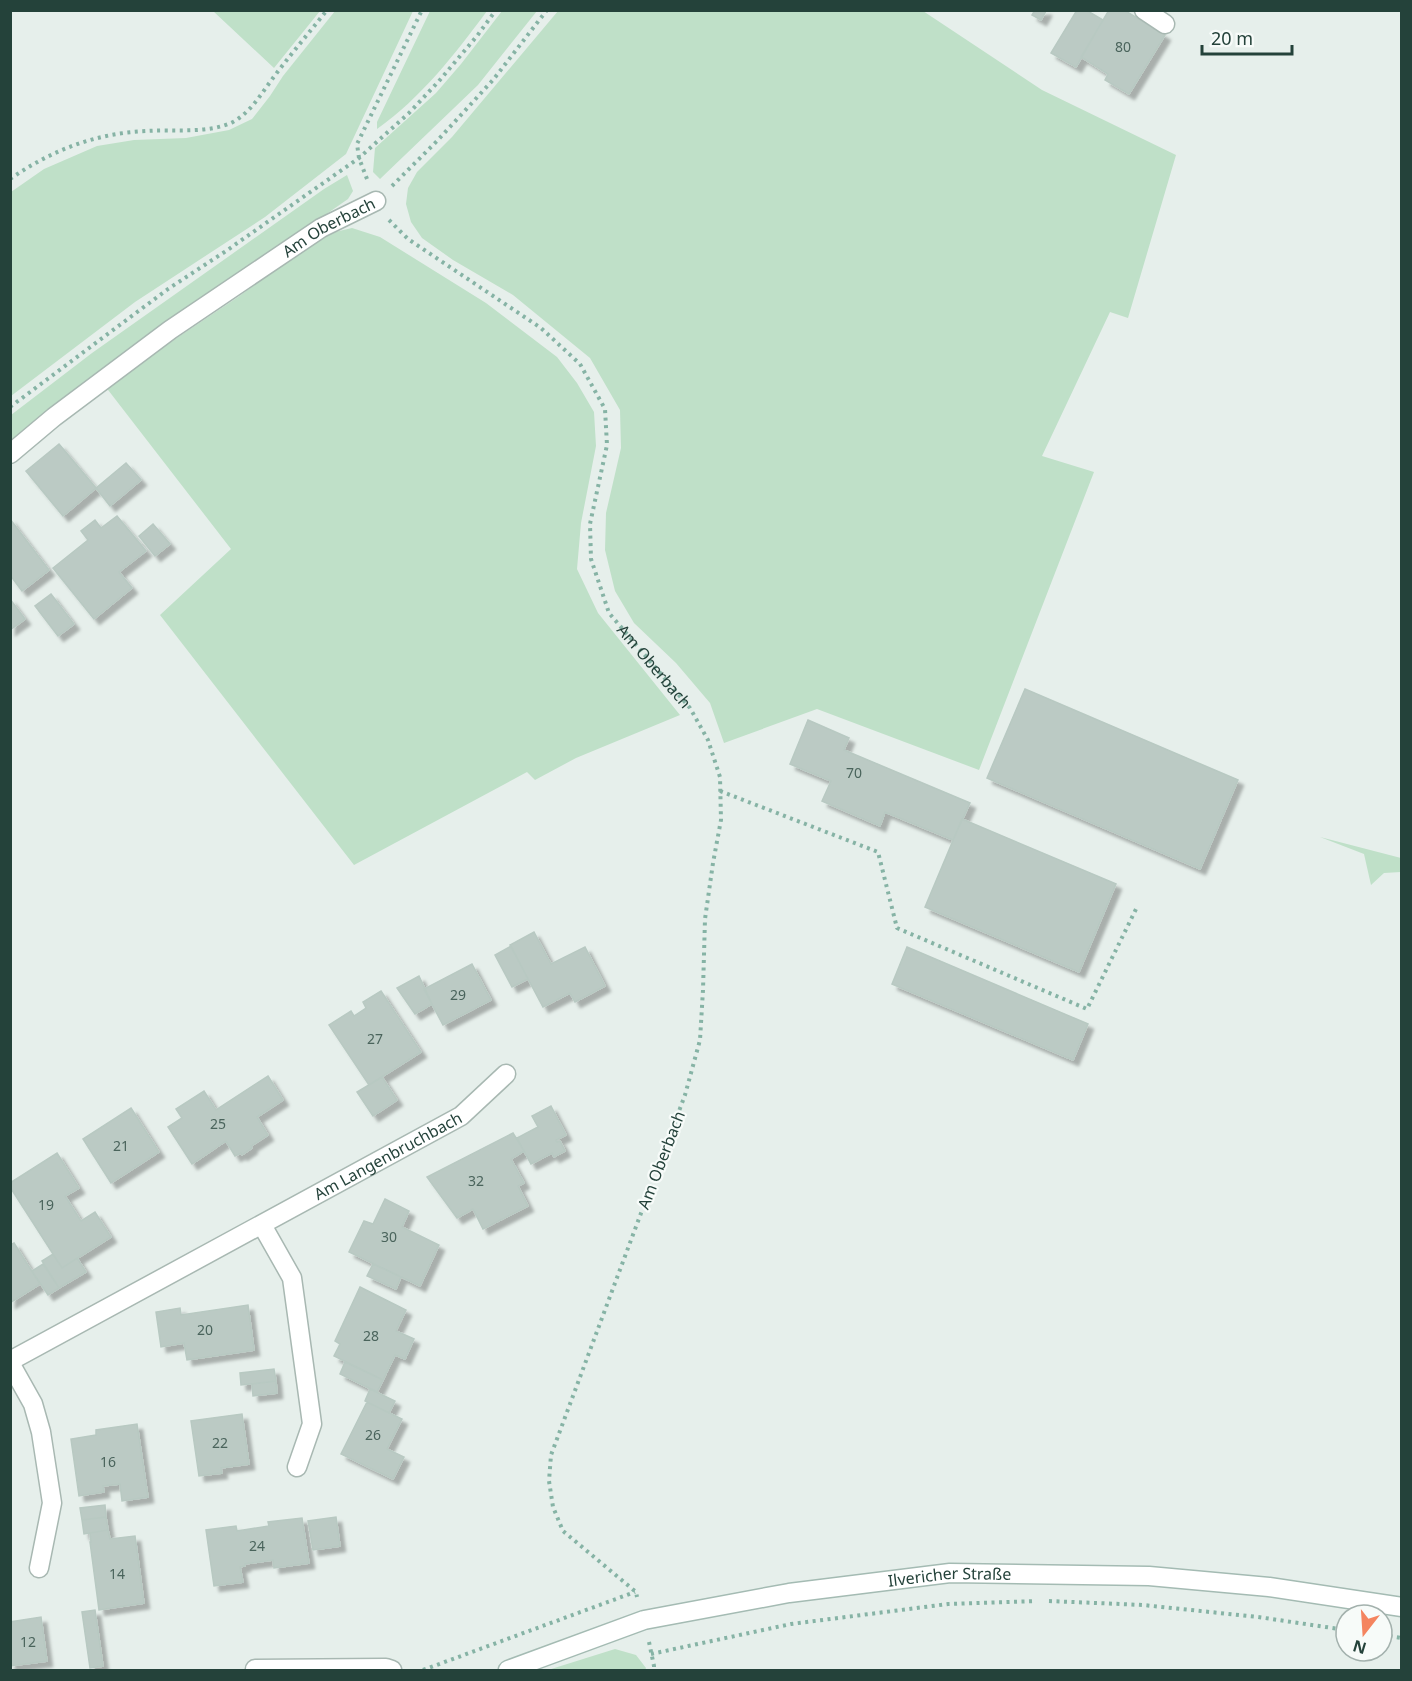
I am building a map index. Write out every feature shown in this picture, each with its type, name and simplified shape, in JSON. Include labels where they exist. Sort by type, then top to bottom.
[{"type":"street","points":[[1144,10],[1166,24]]},
{"type":"street","name":"Am Oberbach","points":[[10,454],[54,417],[170,330],[321,228],[376,201]]},
{"type":"street","name":"Am Langenbruchbach","points":[[39,1568],[52,1503],[41,1432],[33,1404],[10,1362],[461,1116],[506,1074]]},
{"type":"street","points":[[262,1225],[292,1278],[312,1424],[297,1467]]},
{"type":"street","name":"Ilvericher Straße","points":[[508,1671],[644,1620],[789,1593],[950,1573],[1149,1576],[1269,1587],[1401,1607]]},
{"type":"street","points":[[255,1669],[387,1668],[392,1671]]},
{"type":"path","points":[[10,179],[62,149],[93,138],[123,132],[202,129],[235,121],[258,100],[327,10]]},
{"type":"path","points":[[359,158],[357,144],[422,10]]},
{"type":"path","points":[[10,407],[168,289],[359,158],[439,81],[496,10]]},
{"type":"path","points":[[376,201],[437,141],[493,80],[547,10]]},
{"type":"path","name":"Am Oberbach","points":[[376,201],[386,217],[408,239],[541,328],[580,364],[605,409],[607,445],[590,524],[591,559],[609,613],[690,708],[708,740],[720,777],[722,820],[712,863],[705,919],[704,990],[700,1040],[685,1095],[551,1455],[549,1481],[552,1508],[563,1531],[636,1592]]},
{"type":"path","points":[[720,791],[878,852],[897,928],[1087,1009],[1136,909]]},
{"type":"path","points":[[423,1671],[636,1592],[644,1620]]},
{"type":"path","points":[[651,1654],[790,1624],[948,1604],[1039,1601],[1143,1605],[1258,1617],[1334,1628]]},
{"type":"green space","points":[[213,11],[320,11],[274,68]]},
{"type":"green space","points":[[335,11],[413,11],[346,154],[265,217],[135,302],[11,396],[11,192],[44,169],[97,146],[134,140],[186,138],[229,130],[252,119]]},
{"type":"green space","points":[[430,11],[487,11],[450,59],[423,89],[377,129],[377,122]]},
{"type":"green space","points":[[502,11],[537,11],[478,85],[380,179],[373,172],[375,148],[436,93]]},
{"type":"green space","points":[[558,11],[923,11],[1042,90],[1176,155],[1128,318],[1110,312],[1042,456],[1094,472],[979,770],[817,709],[724,743],[710,703],[676,663],[634,623],[615,591],[605,550],[606,513],[621,448],[620,410],[590,358],[513,295],[453,260],[422,238],[411,222],[406,204],[408,188],[417,172],[452,137]]},
{"type":"green space","points":[[347,175],[353,191],[348,199],[96,375],[11,442],[11,415],[92,353]]},
{"type":"green space","points":[[352,228],[380,237],[486,303],[557,357],[577,383],[594,412],[596,446],[581,523],[577,569],[598,613],[680,715],[576,758],[535,780],[527,772],[354,865],[160,615],[231,549],[105,386],[238,297],[322,235]]},
{"type":"green space","points":[[1320,837],[1401,858],[1401,872],[1384,873],[1371,885],[1364,854]]},
{"type":"green space","points":[[615,1649],[636,1655],[646,1668],[645,1670],[548,1670]]},
{"type":"building","points":[[1035,10],[1046,10],[1041,20],[1032,15]]},
{"type":"building","points":[[1077,10],[1086,10],[1103,20],[1076,67],[1051,53]]},
{"type":"building","points":[[1109,10],[1124,10],[1165,35],[1129,94],[1105,80],[1108,74],[1081,57]]},
{"type":"building","points":[[59,444],[96,488],[63,516],[26,471]]},
{"type":"building","points":[[126,463],[141,480],[110,506],[96,488]]},
{"type":"building","points":[[117,516],[146,551],[119,572],[132,588],[94,619],[53,568],[88,540],[81,531],[95,520],[101,528]]},
{"type":"building","points":[[10,519],[49,570],[22,591],[10,575]]},
{"type":"building","points":[[153,524],[170,544],[155,556],[139,536]]},
{"type":"building","points":[[51,594],[74,624],[58,636],[35,606]]},
{"type":"building","points":[[10,599],[25,619],[10,630]]},
{"type":"building","points":[[1025,689],[1238,780],[1200,869],[987,778]]},
{"type":"building","points":[[808,720],[849,738],[844,750],[970,803],[953,840],[885,812],[880,826],[822,801],[831,781],[790,764]]},
{"type":"building","points":[[962,819],[1116,884],[1079,972],[925,907]]},
{"type":"building","points":[[534,932],[551,964],[585,947],[605,986],[575,1002],[570,993],[543,1007],[510,945]]},
{"type":"building","points":[[511,946],[528,979],[512,987],[495,955]]},
{"type":"building","points":[[907,947],[1088,1024],[1073,1060],[892,984]]},
{"type":"building","points":[[472,964],[491,1000],[443,1025],[424,989]]},
{"type":"building","points":[[419,976],[432,1004],[415,1014],[397,988]]},
{"type":"building","points":[[381,991],[421,1052],[369,1085],[329,1025],[351,1011],[354,1016],[366,1008],[363,1002]]},
{"type":"building","points":[[268,1076],[283,1100],[257,1117],[268,1135],[242,1155],[241,1153],[235,1156],[226,1141],[192,1164],[168,1127],[182,1118],[176,1109],[204,1091],[216,1110]]},
{"type":"building","points":[[382,1077],[397,1100],[373,1116],[357,1092]]},
{"type":"building","points":[[551,1106],[566,1135],[556,1140],[560,1141],[565,1151],[554,1157],[552,1153],[531,1164],[517,1138],[538,1127],[532,1116]]},
{"type":"building","points":[[131,1108],[159,1152],[111,1183],[83,1139]]},
{"type":"building","points":[[513,1133],[524,1151],[511,1159],[524,1183],[518,1186],[528,1206],[483,1229],[473,1209],[457,1218],[427,1177]]},
{"type":"building","points":[[57,1153],[79,1188],[65,1196],[81,1221],[95,1212],[111,1237],[62,1268],[10,1187],[10,1183]]},
{"type":"building","points":[[385,1199],[409,1211],[402,1227],[439,1245],[420,1286],[349,1252],[364,1221],[373,1224]]},
{"type":"building","points":[[14,1243],[40,1284],[10,1303],[10,1245]]},
{"type":"building","points":[[53,1254],[62,1268],[77,1258],[86,1272],[59,1288],[42,1261]]},
{"type":"building","points":[[43,1264],[59,1288],[48,1295],[32,1271]]},
{"type":"building","points":[[373,1264],[401,1277],[396,1289],[367,1276]]},
{"type":"building","points":[[360,1287],[406,1310],[396,1331],[414,1339],[405,1359],[395,1355],[383,1380],[334,1356],[340,1344],[335,1341]]},
{"type":"building","points":[[248,1305],[254,1350],[187,1360],[184,1343],[161,1347],[156,1312],[180,1308],[181,1315]]},
{"type":"building","points":[[345,1362],[383,1380],[377,1392],[340,1374]]},
{"type":"building","points":[[274,1369],[276,1381],[241,1385],[240,1373]]},
{"type":"building","points":[[276,1381],[277,1393],[253,1396],[252,1384]]},
{"type":"building","points":[[370,1389],[395,1401],[389,1413],[365,1401]]},
{"type":"building","points":[[367,1402],[402,1419],[387,1449],[404,1457],[393,1479],[341,1454]]},
{"type":"building","points":[[242,1414],[249,1464],[221,1468],[222,1473],[199,1476],[191,1421]]},
{"type":"building","points":[[137,1424],[148,1497],[122,1501],[120,1484],[103,1486],[104,1492],[79,1496],[71,1439],[96,1435],[96,1430]]},
{"type":"building","points":[[105,1505],[106,1517],[82,1520],[80,1508]]},
{"type":"building","points":[[106,1517],[108,1530],[84,1534],[82,1520]]},
{"type":"building","points":[[336,1517],[340,1546],[313,1550],[308,1521]]},
{"type":"building","points":[[302,1518],[309,1563],[274,1568],[273,1560],[245,1564],[240,1567],[243,1582],[214,1586],[206,1530],[236,1526],[237,1531],[269,1526],[268,1522]]},
{"type":"building","points":[[108,1530],[110,1539],[135,1536],[144,1603],[99,1610],[90,1533]]},
{"type":"building","points":[[95,1610],[103,1666],[90,1668],[82,1612]]},
{"type":"building","points":[[41,1617],[47,1661],[10,1666],[10,1622]]}]
